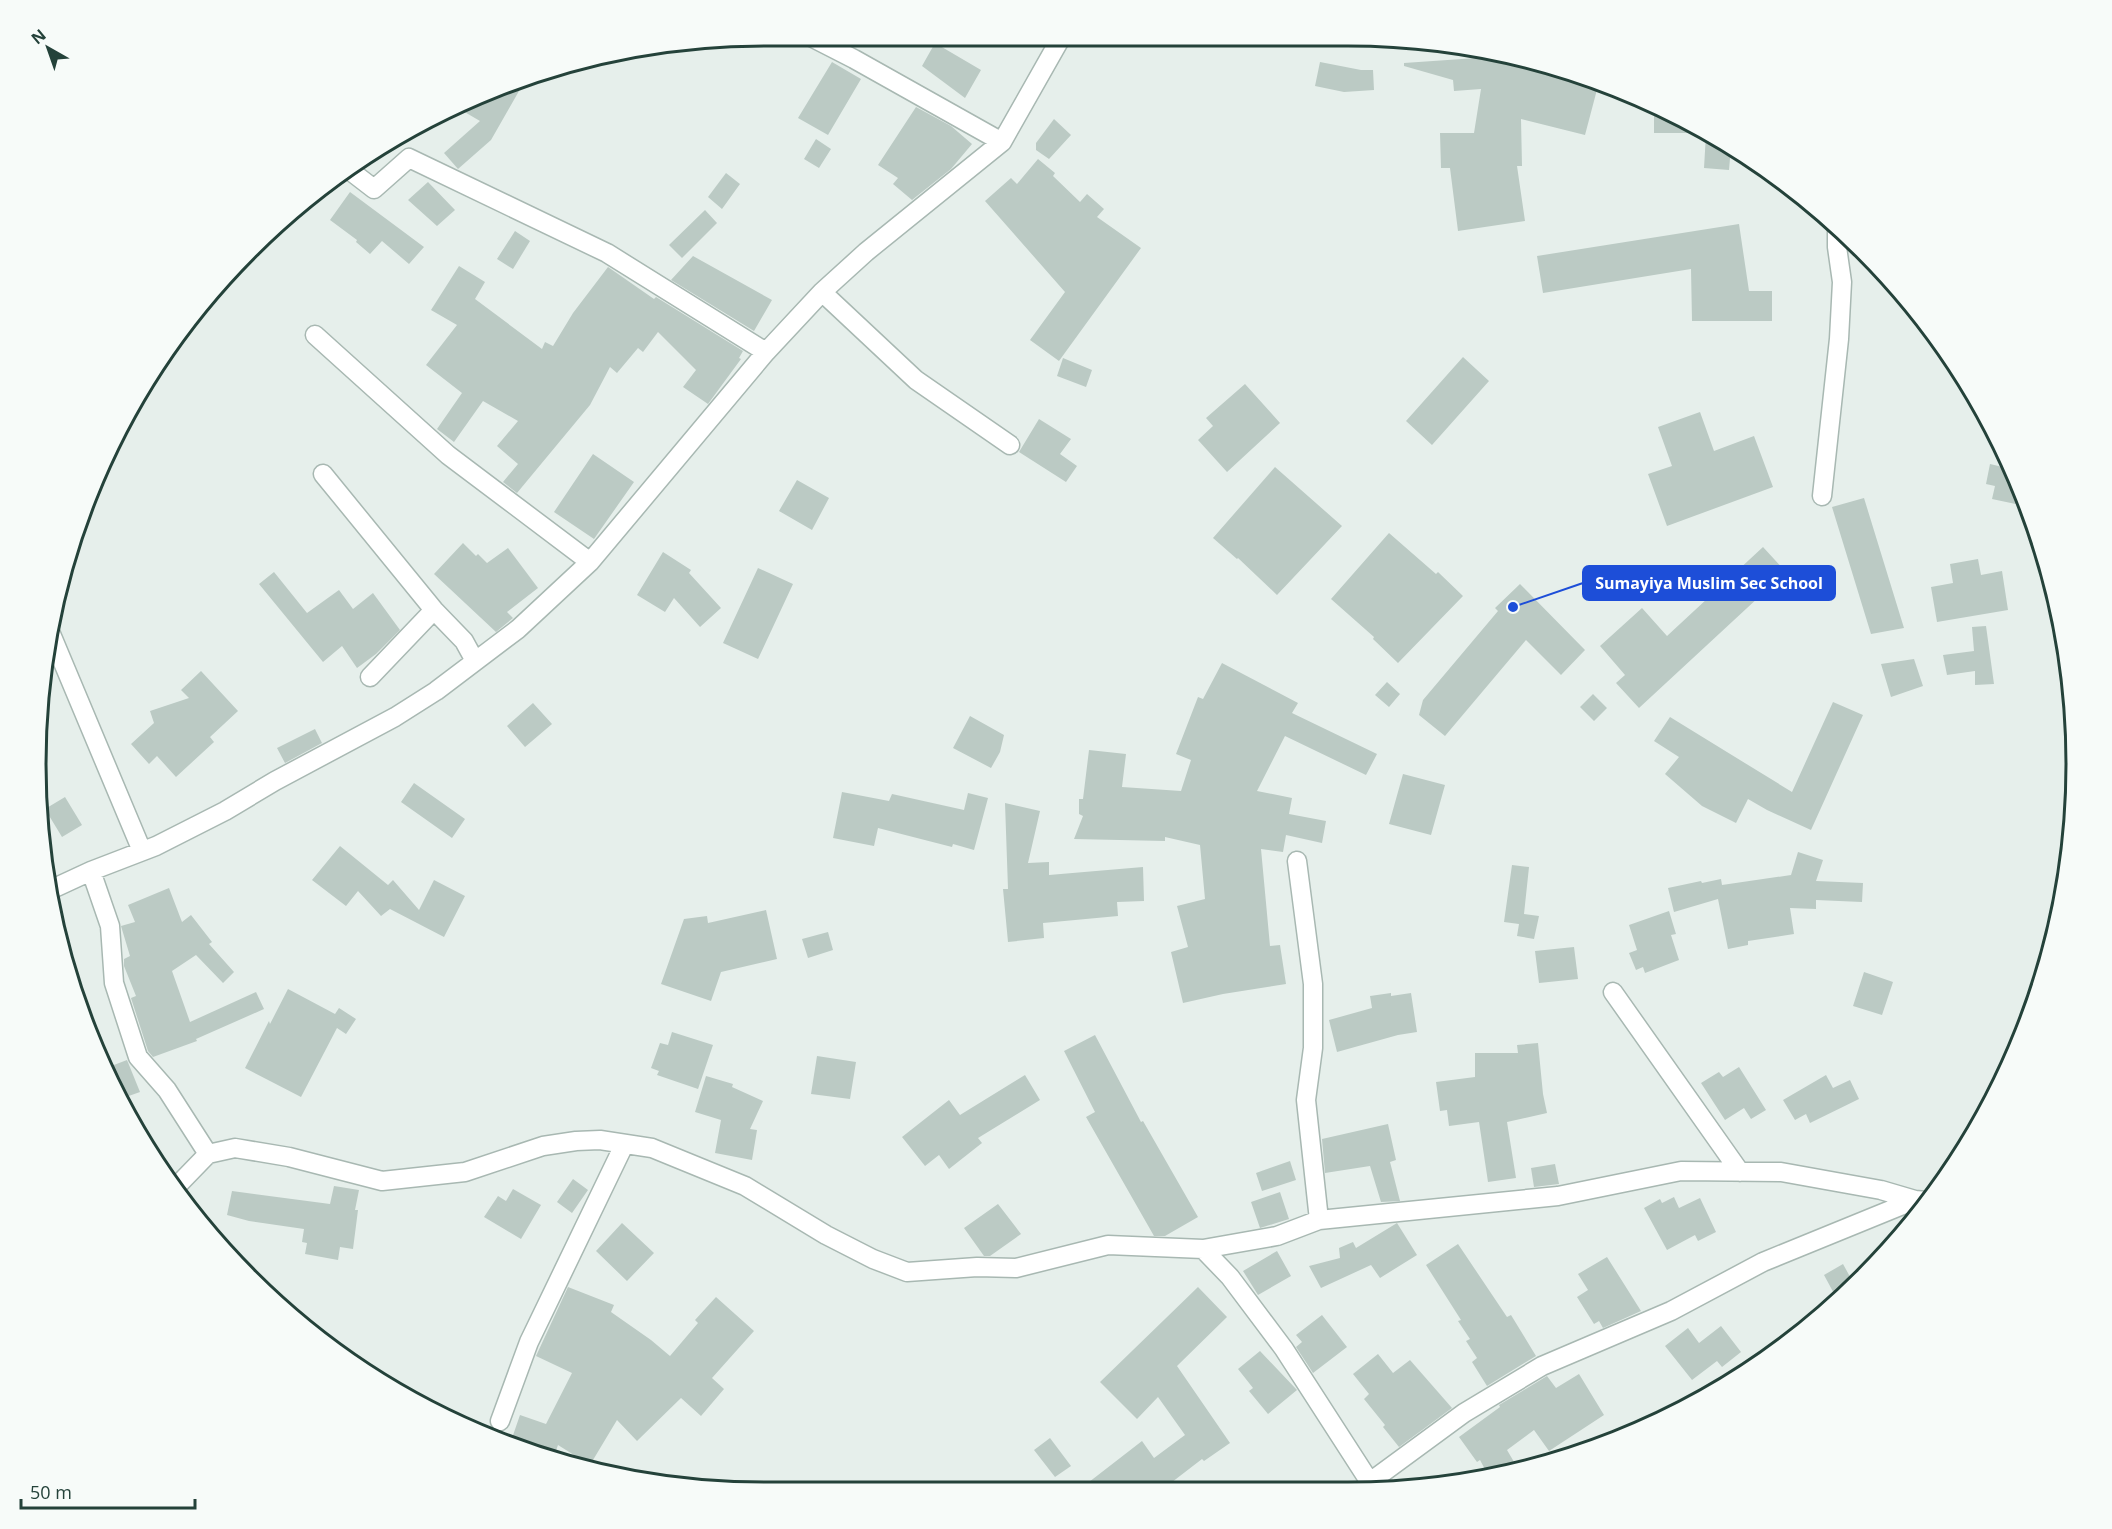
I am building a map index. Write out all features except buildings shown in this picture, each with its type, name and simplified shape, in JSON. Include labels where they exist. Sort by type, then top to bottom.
[{"type":"street","points":[[829,46],[1002,142]]},
{"type":"street","points":[[57,887],[142,851],[225,811],[275,781],[395,717],[436,691],[518,629],[590,562],[766,352],[822,292],[866,252],[1002,142],[1056,46]]},
{"type":"street","points":[[356,175],[374,189],[409,158],[607,253],[766,352]]},
{"type":"street","points":[[1822,496],[1839,339],[1842,282],[1837,240]]},
{"type":"street","points":[[822,292],[916,380],[1010,445]]},
{"type":"street","points":[[315,335],[448,454],[590,562]]},
{"type":"street","points":[[323,474],[434,610],[464,641],[475,661]]},
{"type":"street","points":[[370,677],[434,610]]},
{"type":"street","points":[[57,647],[142,851]]},
{"type":"street","points":[[1297,861],[1313,984],[1313,1048],[1306,1100],[1319,1220]]},
{"type":"street","points":[[91,871],[110,926],[114,983],[138,1058],[167,1090],[208,1154]]},
{"type":"street","points":[[1613,992],[1740,1172]]},
{"type":"street","points":[[181,1182],[208,1154],[235,1148],[289,1157],[382,1182],[465,1172],[543,1146],[600,1140],[652,1148],[745,1186],[835,1240],[873,1260],[907,1272],[977,1267],[1016,1268],[1108,1245],[1203,1249],[1277,1236],[1319,1220],[1558,1196],[1681,1171],[1781,1172],[1881,1190],[1919,1199]]},
{"type":"street","points":[[500,1420],[529,1342],[624,1145]]},
{"type":"street","points":[[1376,1482],[1464,1413],[1542,1366],[1671,1311],[1763,1262],[1917,1201]]},
{"type":"street","points":[[1203,1249],[1230,1278],[1284,1349],[1370,1482]]},
{"type":"place","name":"Sumayiya Muslim Sec School","points":[[1513,607]]}]
